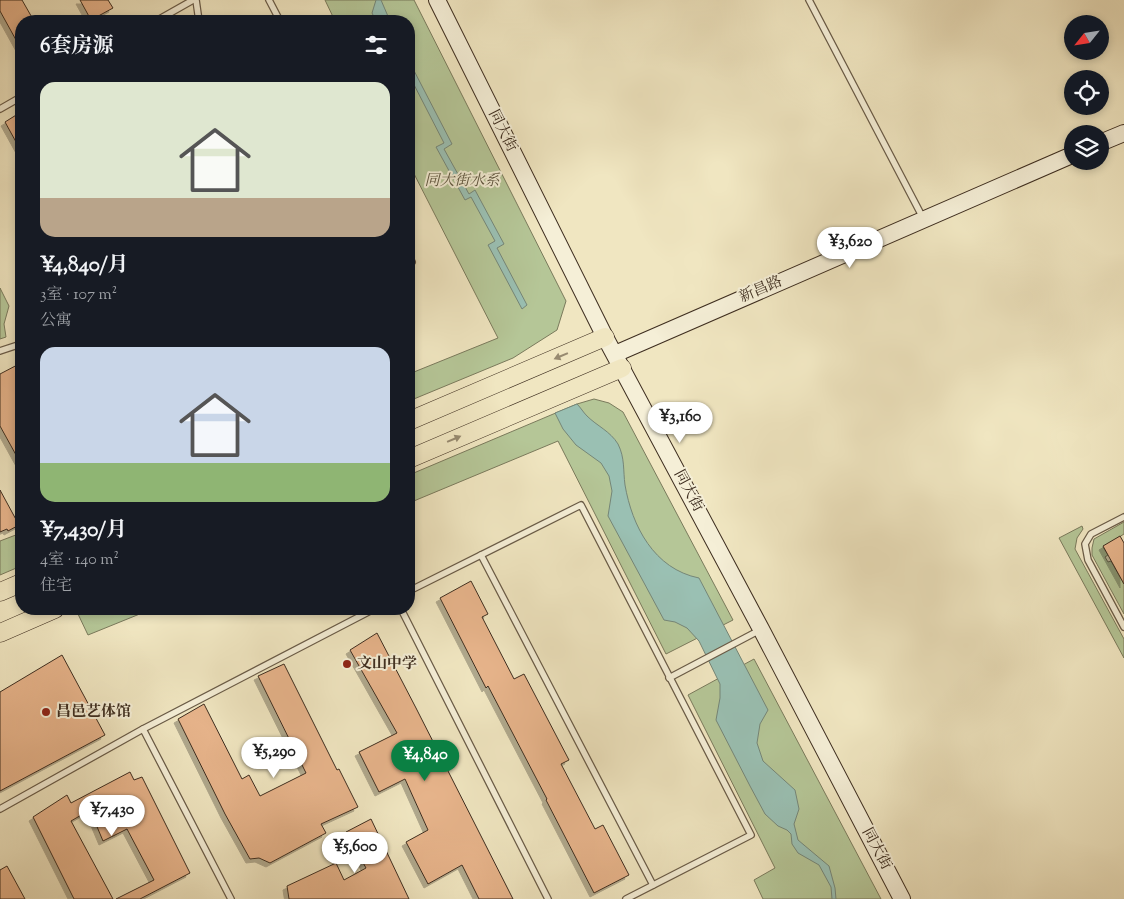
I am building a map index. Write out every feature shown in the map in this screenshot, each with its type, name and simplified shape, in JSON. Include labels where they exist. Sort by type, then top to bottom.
[{"type":"main road","points":[[415,418],[605,337]]},
{"type":"main road","name":"新昌路","points":[[415,455],[618,361]]},
{"type":"main road","points":[[0,592],[15,586]]},
{"type":"main road","points":[[0,632],[41,615]]},
{"type":"street","name":"同大街","points":[[437,0],[605,337],[762,629],[902,899]]},
{"type":"street","points":[[1109,139],[1124,133]]},
{"type":"street","name":"新昌路","points":[[618,361],[924,220],[1064,159]]},
{"type":"lane","points":[[167,15],[195,0],[198,15]]},
{"type":"lane","points":[[269,0],[277,15]]},
{"type":"lane","points":[[809,0],[924,220]]},
{"type":"lane","points":[[0,109],[15,100]]},
{"type":"lane","points":[[0,351],[15,346]]},
{"type":"lane","points":[[415,588],[581,505],[751,835],[626,899]]},
{"type":"lane","points":[[1124,517],[1091,534],[1085,544],[1088,560],[1124,627]]},
{"type":"lane","points":[[481,555],[653,885]]},
{"type":"lane","points":[[0,809],[143,729],[362,615]]},
{"type":"lane","points":[[404,615],[548,899]]},
{"type":"lane","points":[[669,678],[762,629]]},
{"type":"lane","points":[[143,729],[231,899]]},
{"type":"green space","name":"同大街水系","points":[[325,0],[414,0],[566,301],[557,330],[513,358],[415,399],[415,372],[498,338],[415,176],[415,15],[332,15]]},
{"type":"green space","points":[[0,288],[9,306],[4,324],[6,337],[0,339]]},
{"type":"green space","points":[[594,399],[609,403],[623,412],[733,620],[666,654],[558,441],[415,501],[415,472],[577,404]]},
{"type":"green space","points":[[1124,522],[1124,534],[1103,547],[1108,555],[1105,557],[1108,562],[1111,561],[1124,584],[1124,614],[1092,555],[1092,548],[1094,539]]},
{"type":"green space","points":[[1082,526],[1083,529],[1077,538],[1075,549],[1124,639],[1124,658],[1059,538]]},
{"type":"green space","points":[[15,535],[15,569],[0,575],[0,541]]},
{"type":"green space","points":[[78,615],[137,615],[88,635]]},
{"type":"green space","points":[[754,659],[881,899],[763,899],[754,880],[775,868],[688,695]]},
{"type":"water","points":[[376,0],[381,0],[387,15],[373,15]]},
{"type":"water","points":[[415,73],[452,144],[444,149],[469,194],[475,190],[504,244],[497,248],[527,305],[522,309],[488,245],[495,241],[471,197],[465,200],[436,147],[444,143],[415,87]]},
{"type":"water","points":[[577,404],[587,416],[618,444],[623,459],[628,500],[633,516],[648,544],[669,565],[683,573],[699,578],[768,710],[760,724],[757,743],[763,761],[795,790],[799,809],[794,824],[798,840],[829,866],[836,899],[832,899],[831,887],[819,865],[798,853],[792,844],[791,834],[778,826],[765,814],[716,720],[720,698],[720,684],[699,641],[687,628],[675,622],[664,620],[608,516],[612,491],[609,476],[601,463],[576,445],[563,429],[555,413]]},
{"type":"building","points":[[0,0],[22,0],[31,15],[15,15],[15,38],[0,11]]},
{"type":"building","points":[[80,0],[108,0],[113,8],[100,15],[88,15]]},
{"type":"building","points":[[15,116],[15,140],[5,122]]},
{"type":"building","points":[[15,366],[15,453],[0,426],[0,374]]},
{"type":"building","points":[[0,490],[15,518],[15,527],[0,532]]},
{"type":"building","points":[[1120,536],[1124,543],[1124,584],[1103,546]]},
{"type":"building","points":[[471,581],[488,614],[482,617],[514,679],[524,674],[569,760],[561,764],[595,829],[603,825],[629,875],[594,893],[547,799],[488,686],[486,688],[440,598]]},
{"type":"building","points":[[377,633],[513,899],[479,899],[462,865],[428,884],[406,842],[428,830],[405,779],[379,792],[359,752],[397,733],[350,650]]},
{"type":"building","name":"昌邑艺体馆","points":[[62,655],[105,735],[0,791],[0,692]]},
{"type":"building","points":[[284,664],[337,770],[339,769],[358,807],[321,824],[326,833],[270,863],[259,858],[250,859],[225,814],[178,719],[204,704],[242,779],[249,775],[260,796],[306,773],[258,676]]},
{"type":"building","points":[[130,772],[134,780],[142,777],[190,873],[140,899],[116,899],[154,880],[127,829],[103,841],[90,810],[71,821],[113,899],[74,899],[33,817],[67,795],[71,803]]},
{"type":"building","points":[[371,819],[409,899],[289,899],[287,886],[336,863],[344,880],[366,868],[346,832]]},
{"type":"building","points":[[7,866],[25,899],[0,899],[0,870]]},
{"type":"place","name":"文山中学","points":[[347,664]]},
{"type":"place","name":"昌邑艺体馆","points":[[46,712]]}]
